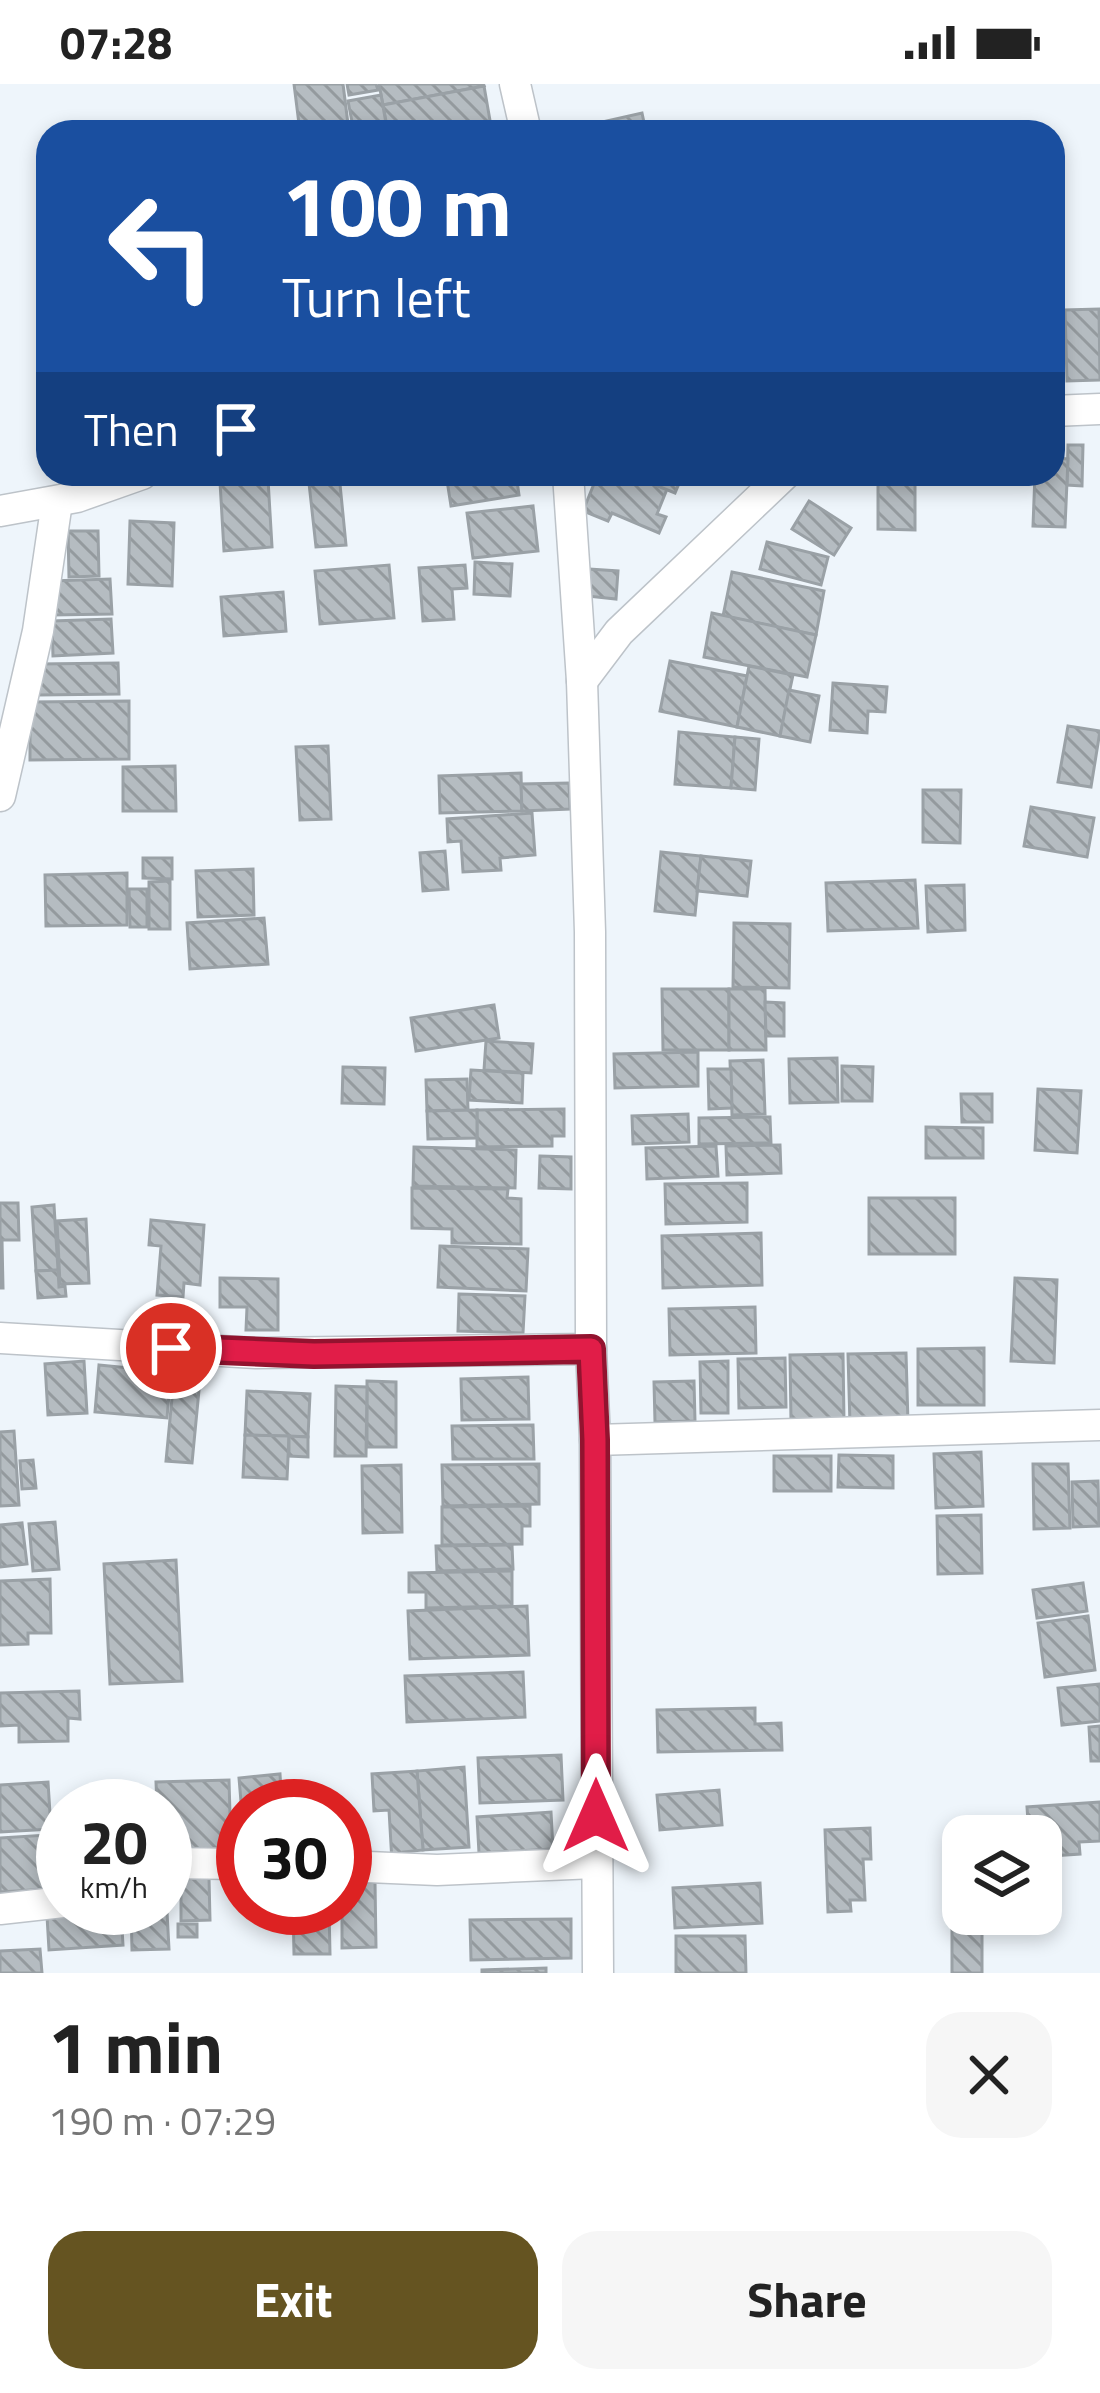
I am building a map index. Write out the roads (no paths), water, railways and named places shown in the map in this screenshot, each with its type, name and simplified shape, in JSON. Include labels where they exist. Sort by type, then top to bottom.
[{"type":"street","points":[[515,84],[523,120]]},
{"type":"street","points":[[1065,411],[1100,409]]},
{"type":"street","points":[[0,511],[57,502],[106,486]]},
{"type":"street","points":[[569,486],[582,681],[590,932],[598,1973]]},
{"type":"street","points":[[582,681],[619,632],[772,486]]},
{"type":"street","points":[[0,796],[38,631],[57,502]]},
{"type":"street","points":[[0,1338],[256,1353],[591,1349]]},
{"type":"street","points":[[595,1440],[1100,1425]]},
{"type":"street","points":[[372,1867],[437,1870],[596,1863]]},
{"type":"street","points":[[0,1909],[36,1905]]}]
